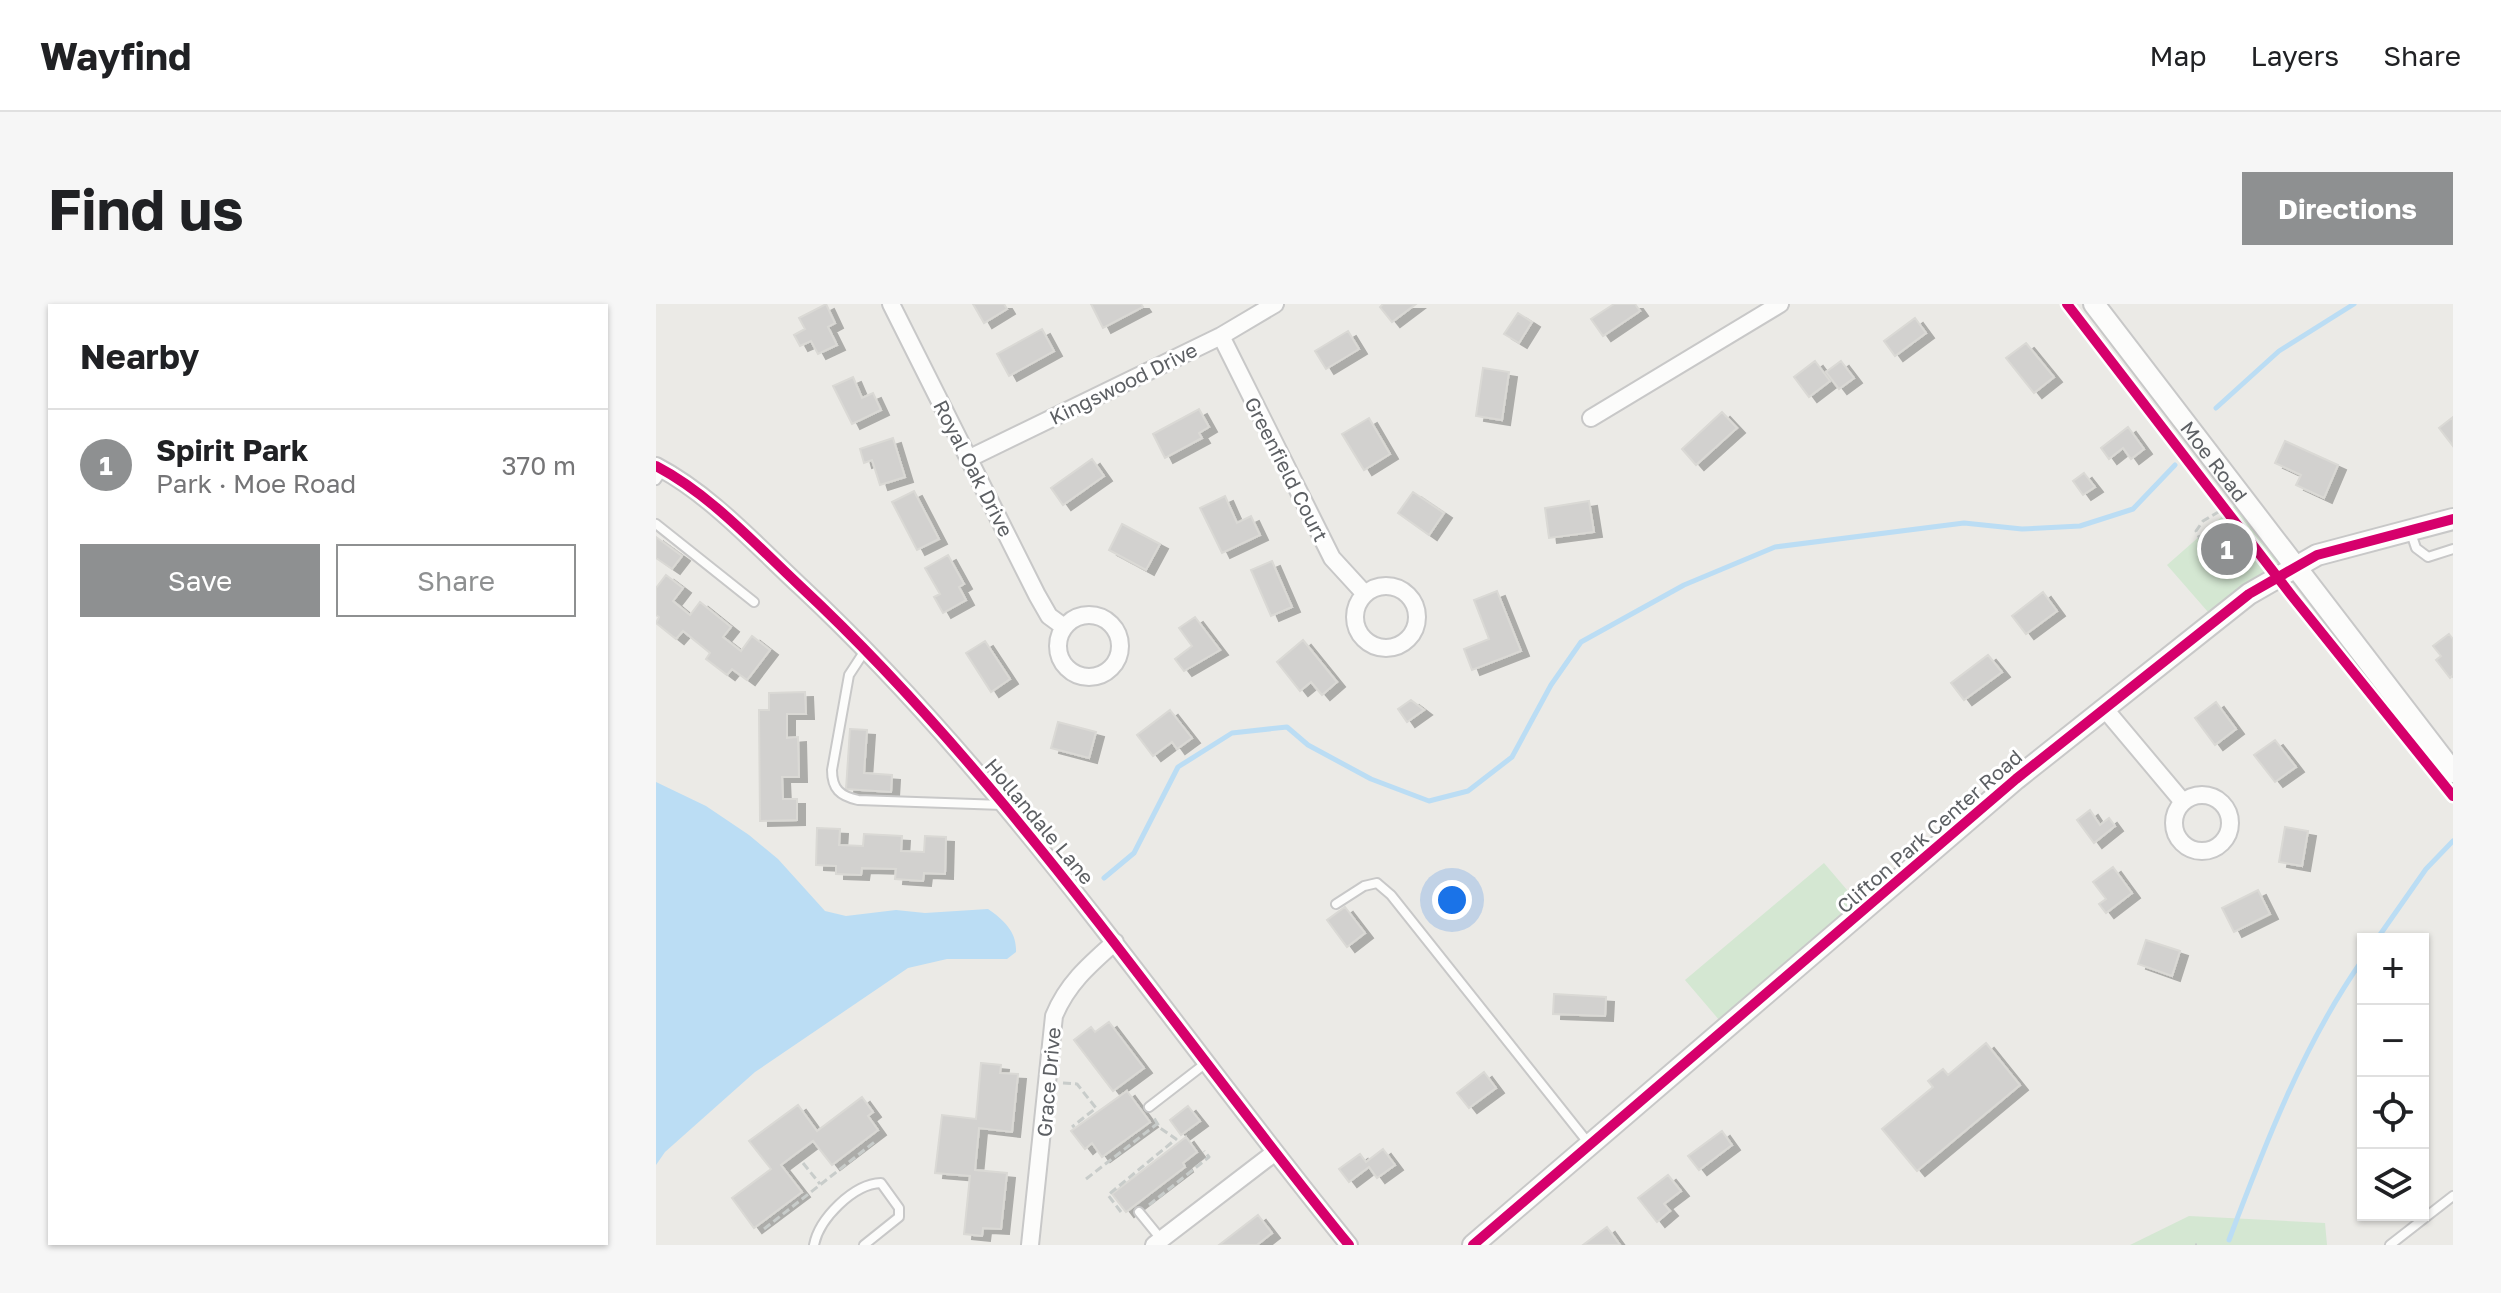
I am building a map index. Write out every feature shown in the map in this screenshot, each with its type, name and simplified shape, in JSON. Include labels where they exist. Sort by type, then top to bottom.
[{"type":"street","name":"Royal Oak Drive","points":[[891,304],[1037,595],[1049,616],[1064,627]]},
{"type":"street","name":"Kingswood Drive","points":[[970,458],[1221,336],[1275,304]]},
{"type":"street","points":[[1591,418],[1780,304]]},
{"type":"street","name":"Moe Road","points":[[2094,304],[2453,772]]},
{"type":"street","name":"Greenfield Court","points":[[1221,336],[1332,558],[1365,594]]},
{"type":"street","name":"Hollandale Lane","points":[[658,472],[753,542],[866,648],[1006,805],[1115,942],[1274,1153],[1349,1245]]},
{"type":"street","name":"Clifton Park Center Road","points":[[1473,1245],[2104,708],[2249,594],[2296,565],[2347,546],[2453,519]]},
{"type":"street","points":[[2104,708],[2183,802]]},
{"type":"street","name":"Grace Drive","points":[[1030,1245],[1054,1016],[1062,995],[1081,972],[1115,942]]},
{"type":"street","points":[[1158,1242],[1274,1153]]},
{"type":"lane","points":[[656,524],[754,602]]},
{"type":"lane","points":[[2410,530],[2416,548],[2428,557],[2453,549]]},
{"type":"lane","points":[[866,648],[849,675],[832,770],[832,781],[838,792],[858,800],[1006,805]]},
{"type":"lane","points":[[1336,904],[1370,883],[1377,883],[1391,895],[1591,1146]]},
{"type":"lane","points":[[1149,1107],[1206,1063]]},
{"type":"lane","points":[[814,1245],[817,1231],[827,1217],[859,1191],[881,1183],[899,1208],[899,1217],[864,1245]]},
{"type":"lane","points":[[2390,1245],[2453,1196]]},
{"type":"lane","points":[[1139,1212],[1158,1242]]},
{"type":"path","points":[[2216,496],[2233,519]]},
{"type":"path","points":[[2204,547],[2196,531],[2198,526],[2225,508]]},
{"type":"path","points":[[2211,544],[2219,555],[2208,562],[2199,550],[2204,547],[2211,544]]},
{"type":"path","points":[[1048,1081],[1077,1084],[1096,1108],[1072,1127]]},
{"type":"path","points":[[1121,1212],[1108,1195],[1176,1139],[1157,1124],[1149,1107]]},
{"type":"path","points":[[1086,1179],[1157,1124]]},
{"type":"path","points":[[764,1229],[877,1140]]},
{"type":"path","points":[[1139,1212],[1209,1157],[1204,1151]]},
{"type":"path","points":[[803,1163],[820,1184]]},
{"type":"green space","points":[[2234,506],[2280,562],[2208,612],[2167,565]]},
{"type":"green space","points":[[1824,863],[1859,904],[1720,1021],[1685,980]]},
{"type":"green space","points":[[2189,1216],[2325,1223],[2327,1245],[2130,1245]]},
{"type":"water","points":[[656,782],[706,806],[749,835],[778,859],[825,911],[846,916],[896,910],[925,913],[988,909],[1008,927],[1016,952],[1007,959],[947,959],[908,968],[755,1072],[665,1152],[656,1165]]},
{"type":"building","points":[[826,304],[835,323],[828,327],[837,345],[818,354],[811,341],[800,346],[794,335],[805,329],[799,318]]},
{"type":"building","points":[[973,304],[1004,304],[1007,309],[984,323]]},
{"type":"building","points":[[1091,304],[1141,304],[1143,307],[1103,328]]},
{"type":"building","points":[[1383,304],[1416,304],[1392,322],[1380,307]]},
{"type":"building","points":[[1614,304],[1635,304],[1640,311],[1603,336],[1591,319]]},
{"type":"building","points":[[1518,313],[1532,322],[1519,343],[1504,334]]},
{"type":"building","points":[[1915,318],[1926,333],[1895,356],[1884,341]]},
{"type":"building","points":[[1042,329],[1054,351],[1009,376],[997,354]]},
{"type":"building","points":[[1348,331],[1359,349],[1326,369],[1315,351]]},
{"type":"building","points":[[2026,343],[2054,377],[2034,393],[2006,358]]},
{"type":"building","points":[[1815,361],[1830,381],[1809,397],[1794,377]]},
{"type":"building","points":[[1841,361],[1854,378],[1839,389],[1826,372]]},
{"type":"building","points":[[1483,368],[1509,372],[1502,420],[1476,416]]},
{"type":"building","points":[[853,377],[862,398],[873,393],[881,410],[852,424],[833,386]]},
{"type":"building","points":[[1199,409],[1209,427],[1199,433],[1202,438],[1165,458],[1153,434]]},
{"type":"building","points":[[1722,412],[1737,428],[1696,465],[1682,449]]},
{"type":"building","points":[[2453,417],[2453,446],[2439,428]]},
{"type":"building","points":[[1369,418],[1390,454],[1364,470],[1342,434]]},
{"type":"building","points":[[2128,427],[2144,449],[2131,459],[2123,448],[2109,459],[2101,448]]},
{"type":"building","points":[[893,438],[905,477],[880,485],[872,460],[864,463],[860,449]]},
{"type":"building","points":[[2285,441],[2338,465],[2324,498],[2296,485],[2301,475],[2275,463]]},
{"type":"building","points":[[1092,459],[1104,476],[1063,505],[1051,488]]},
{"type":"building","points":[[2084,473],[2095,487],[2083,495],[2073,481]]},
{"type":"building","points":[[914,491],[939,539],[917,550],[892,502]]},
{"type":"building","points":[[1413,492],[1444,513],[1429,535],[1398,513]]},
{"type":"building","points":[[1225,496],[1237,523],[1251,516],[1260,535],[1222,553],[1200,508]]},
{"type":"building","points":[[1589,501],[1594,532],[1549,538],[1545,508]]},
{"type":"building","points":[[1122,524],[1160,544],[1146,570],[1109,550]]},
{"type":"building","points":[[656,537],[682,556],[672,569],[656,558]]},
{"type":"building","points":[[948,555],[964,584],[959,587],[966,600],[943,613],[934,597],[940,594],[925,568]]},
{"type":"building","points":[[1272,561],[1292,607],[1271,616],[1251,570]]},
{"type":"building","points":[[666,575],[683,588],[673,601],[690,615],[700,602],[731,627],[723,637],[741,651],[752,636],[770,650],[747,680],[732,669],[727,675],[706,659],[710,653],[683,631],[676,639],[656,623],[659,617],[656,615],[656,588]]},
{"type":"building","points":[[1497,591],[1521,651],[1472,670],[1464,649],[1489,639],[1474,600]]},
{"type":"building","points":[[2043,592],[2057,611],[2026,634],[2012,616]]},
{"type":"building","points":[[1195,617],[1220,650],[1184,671],[1175,659],[1192,646],[1179,628]]},
{"type":"building","points":[[2449,634],[2453,639],[2453,675],[2450,678],[2436,660],[2441,656],[2433,646]]},
{"type":"building","points":[[1303,640],[1337,682],[1322,695],[1311,682],[1300,691],[1277,662]]},
{"type":"building","points":[[985,641],[1010,679],[991,692],[966,653]]},
{"type":"building","points":[[1988,655],[2002,672],[1964,700],[1951,683]]},
{"type":"building","points":[[805,692],[806,714],[787,714],[787,738],[798,737],[799,777],[782,777],[783,799],[797,799],[797,820],[760,821],[759,710],[769,710],[769,693]]},
{"type":"building","points":[[1411,700],[1424,710],[1407,722],[1398,709]]},
{"type":"building","points":[[2216,702],[2236,729],[2215,745],[2195,718]]},
{"type":"building","points":[[1170,710],[1192,738],[1177,749],[1172,742],[1153,756],[1137,735]]},
{"type":"building","points":[[1058,722],[1096,732],[1089,758],[1051,748]]},
{"type":"building","points":[[850,729],[867,730],[864,773],[892,775],[891,792],[846,789]]},
{"type":"building","points":[[2275,740],[2296,767],[2275,782],[2254,755]]},
{"type":"building","points":[[2090,810],[2100,825],[2109,818],[2115,826],[2094,843],[2077,820]]},
{"type":"building","points":[[2285,827],[2308,831],[2302,866],[2279,862]]},
{"type":"building","points":[[817,828],[840,829],[839,845],[863,846],[864,834],[902,836],[901,851],[924,852],[925,836],[946,837],[945,874],[924,873],[923,881],[895,879],[896,869],[862,868],[861,875],[836,874],[836,866],[816,865]]},
{"type":"building","points":[[2113,867],[2132,893],[2106,913],[2099,904],[2106,899],[2093,882]]},
{"type":"building","points":[[2258,890],[2270,914],[2234,932],[2222,908]]},
{"type":"building","points":[[1345,907],[1365,933],[1347,947],[1327,920]]},
{"type":"building","points":[[2146,940],[2180,951],[2172,976],[2138,964]]},
{"type":"building","points":[[1554,994],[1606,997],[1605,1016],[1553,1014]]},
{"type":"building","points":[[1109,1022],[1144,1068],[1113,1091],[1074,1040],[1091,1027],[1095,1032]]},
{"type":"building","points":[[1986,1043],[2020,1085],[1917,1171],[1882,1129],[1933,1087],[1928,1081],[1943,1069],[1948,1075]]},
{"type":"building","points":[[981,1063],[1001,1065],[1000,1073],[1018,1074],[1012,1132],[979,1128],[975,1170],[1007,1173],[1001,1229],[983,1228],[982,1236],[964,1234],[970,1176],[935,1173],[942,1115],[976,1119]]},
{"type":"building","points":[[1484,1072],[1496,1088],[1469,1108],[1457,1093]]},
{"type":"building","points":[[1127,1091],[1150,1122],[1102,1157],[1092,1143],[1085,1149],[1071,1131]]},
{"type":"building","points":[[862,1097],[873,1112],[868,1116],[878,1130],[832,1165],[813,1141],[781,1165],[802,1192],[754,1228],[732,1198],[771,1169],[749,1141],[798,1105],[817,1131]]},
{"type":"building","points":[[1188,1106],[1200,1121],[1181,1135],[1170,1120]]},
{"type":"building","points":[[1722,1131],[1732,1145],[1699,1170],[1688,1156]]},
{"type":"building","points":[[1186,1137],[1197,1152],[1183,1163],[1185,1167],[1126,1212],[1112,1194]]},
{"type":"building","points":[[1383,1149],[1395,1165],[1377,1178],[1369,1167],[1349,1182],[1339,1169],[1360,1154],[1366,1162]]},
{"type":"building","points":[[1668,1175],[1681,1191],[1664,1204],[1670,1211],[1657,1222],[1638,1198]]},
{"type":"building","points":[[1258,1215],[1272,1233],[1257,1245],[1219,1245]]},
{"type":"building","points":[[1607,1227],[1620,1245],[1583,1245]]},
{"type":"waterway","points":[[2216,408],[2279,351],[2354,304]]},
{"type":"waterway","points":[[1104,878],[1134,853],[1178,767],[1232,733],[1287,727],[1308,745],[1371,779],[1429,801],[1468,791],[1512,757],[1551,685],[1581,642],[1684,585],[1775,547],[1964,523],[2022,529],[2080,526],[2133,509],[2175,465]]},
{"type":"waterway","points":[[2381,933],[2426,869],[2453,841]]},
{"type":"waterway","points":[[2229,1240],[2287,1095],[2322,1025],[2357,968]]},
{"type":"cycle path","points":[[2067,304],[2292,596],[2453,796]]},
{"type":"cycle path","points":[[656,466],[714,505],[749,537],[876,661],[949,740],[1085,906],[1349,1245]]},
{"type":"cycle path","points":[[1473,1245],[2016,779],[2249,594],[2317,555],[2453,519]]},
{"type":"place","name":"Spirit Park","points":[[2227,549]]}]
